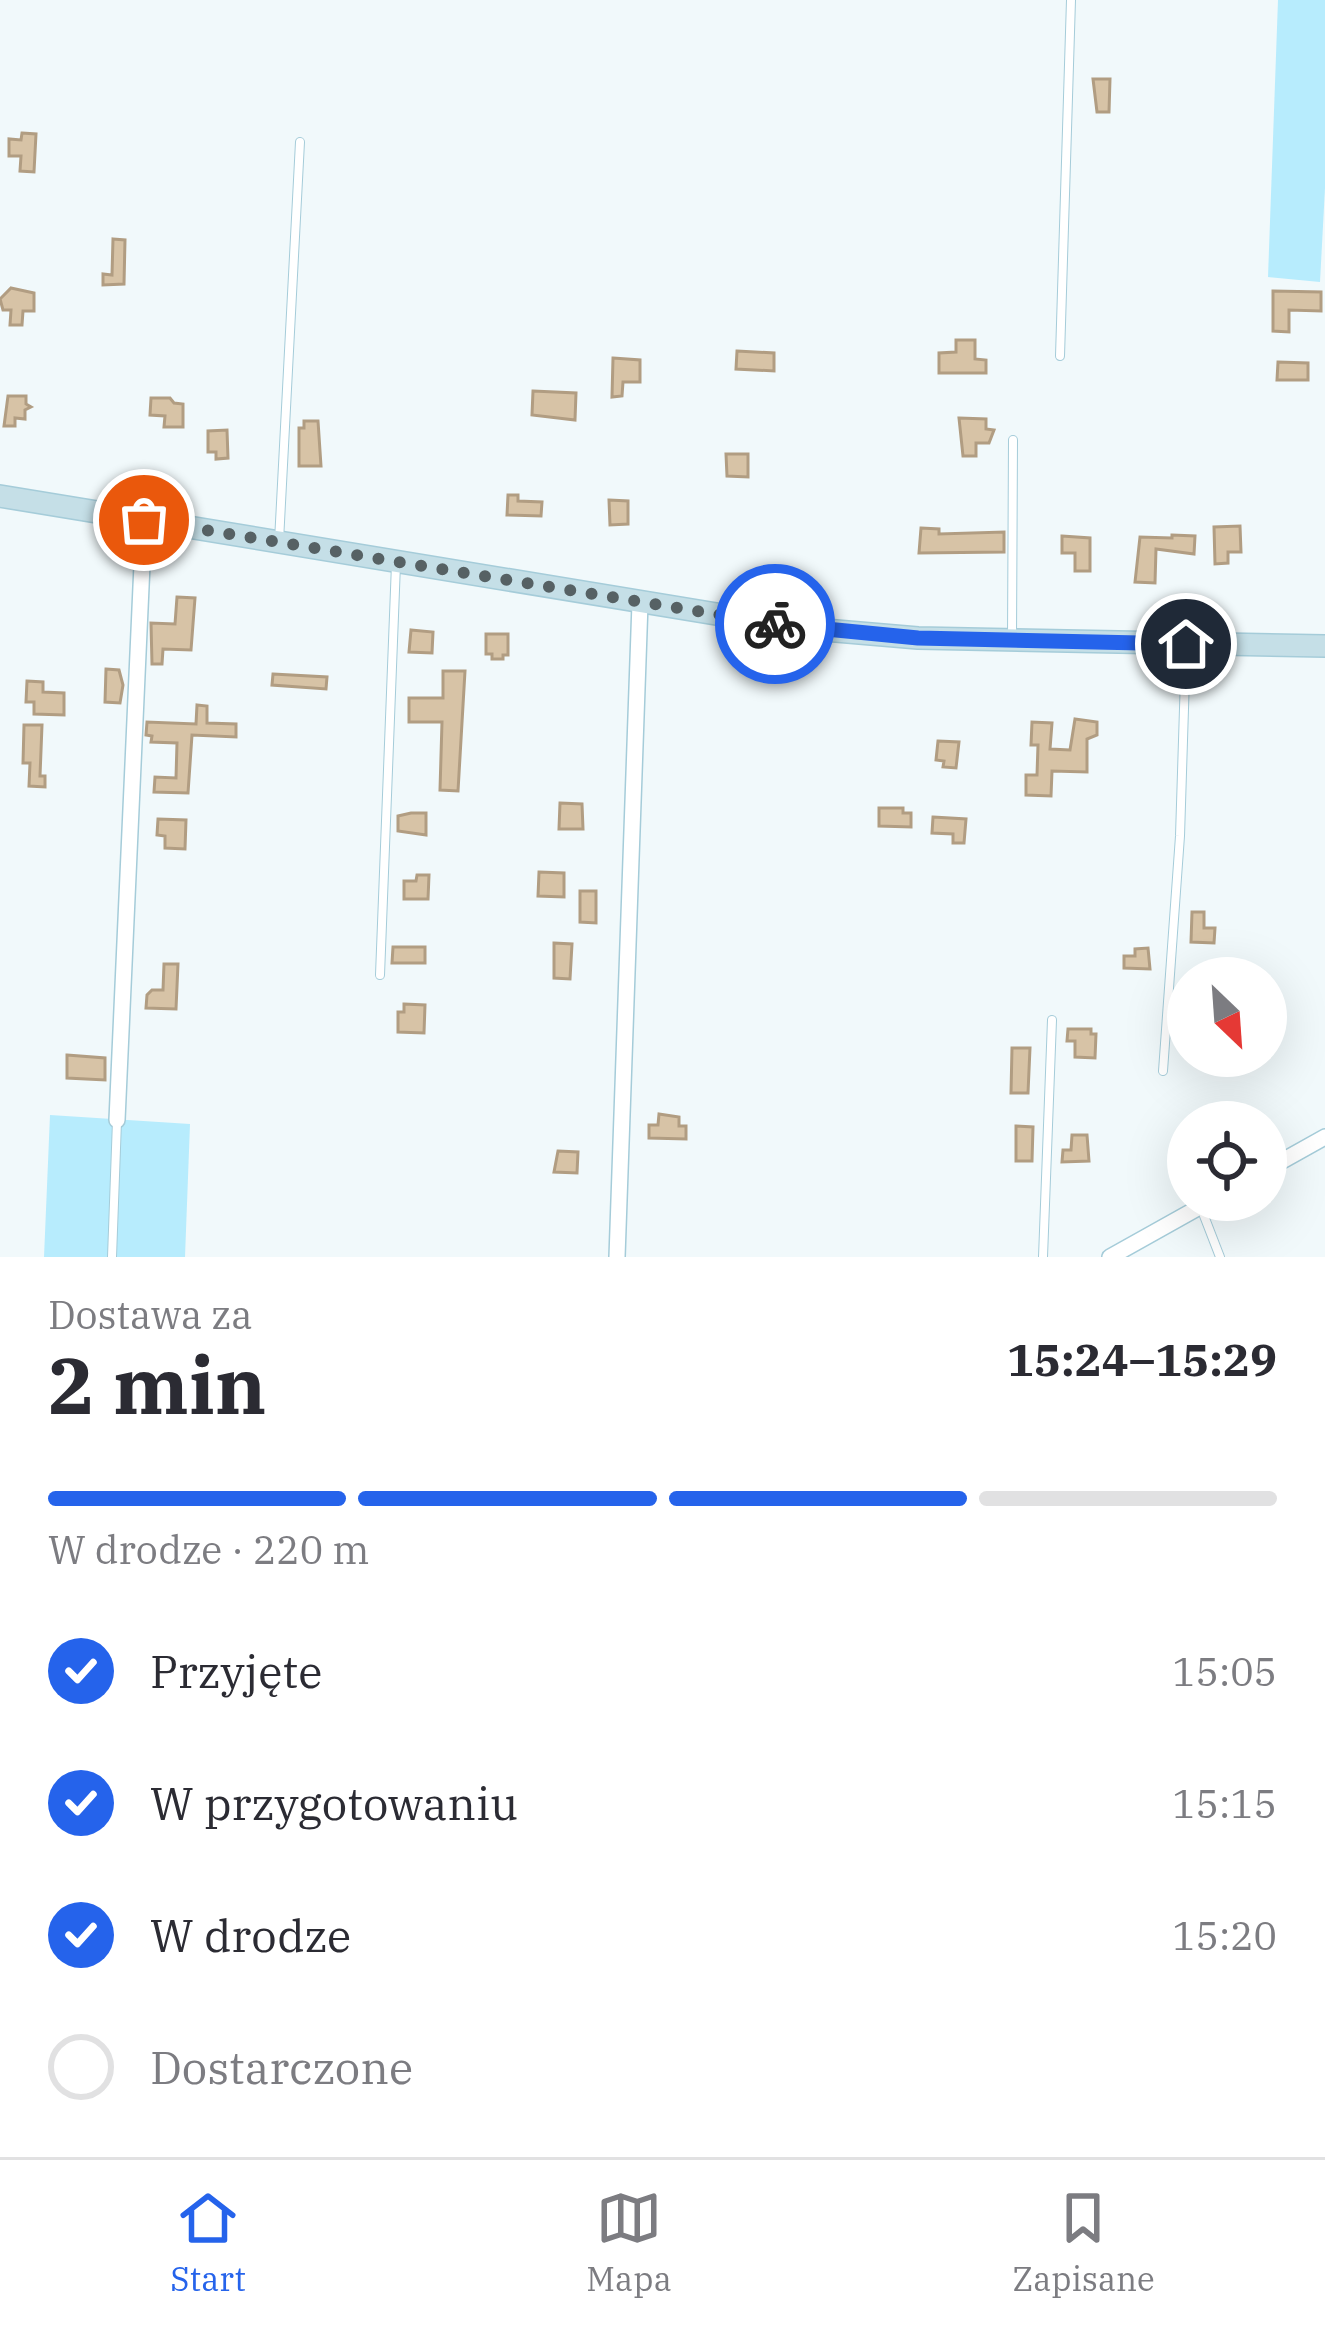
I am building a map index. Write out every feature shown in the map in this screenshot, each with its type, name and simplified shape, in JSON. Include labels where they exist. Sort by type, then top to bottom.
[{"type":"main road","points":[[0,496],[640,604],[836,632],[1325,646]]},
{"type":"street","points":[[117,1120],[144,520]]},
{"type":"street","points":[[617,1257],[640,604]]},
{"type":"street","points":[[1287,1158],[1325,1137]]},
{"type":"street","points":[[1110,1257],[1174,1221]]},
{"type":"lane","points":[[1060,356],[1071,0]]},
{"type":"lane","points":[[279,543],[300,142]]},
{"type":"lane","points":[[1012,640],[1013,440]]},
{"type":"lane","points":[[380,975],[396,562]]},
{"type":"lane","points":[[1163,1071],[1180,836],[1186,644]]},
{"type":"lane","points":[[1043,1257],[1052,1019]]},
{"type":"lane","points":[[112,1257],[117,1120]]},
{"type":"lane","points":[[1211,1221],[1220,1257]]},
{"type":"shaded area","points":[[1278,0],[1325,0],[1320,282],[1268,277]]},
{"type":"shaded area","points":[[50,1115],[190,1124],[185,1257],[44,1257]]},
{"type":"building","points":[[1093,79],[1110,79],[1109,112],[1097,112]]},
{"type":"building","points":[[22,133],[36,134],[34,172],[20,171],[21,156],[9,156],[9,139],[21,140]]},
{"type":"building","points":[[113,239],[125,240],[124,284],[103,285],[103,274],[112,275]]},
{"type":"building","points":[[11,288],[34,293],[34,311],[23,311],[22,325],[10,325],[11,310],[3,310],[0,299]]},
{"type":"building","points":[[1273,291],[1321,292],[1321,311],[1289,310],[1289,332],[1273,331]]},
{"type":"building","points":[[956,340],[975,340],[975,359],[986,360],[986,373],[939,373],[939,353],[956,352]]},
{"type":"building","points":[[737,351],[774,353],[774,371],[736,369]]},
{"type":"building","points":[[613,358],[640,360],[640,382],[623,382],[622,396],[612,397]]},
{"type":"building","points":[[1278,362],[1308,363],[1308,380],[1277,380]]},
{"type":"building","points":[[533,391],[576,393],[575,420],[532,415]]},
{"type":"building","points":[[8,396],[26,396],[31,407],[25,410],[25,419],[15,418],[15,426],[4,426]]},
{"type":"building","points":[[151,398],[183,404],[183,427],[164,427],[165,416],[150,415]]},
{"type":"building","points":[[959,418],[986,419],[986,429],[994,430],[989,443],[976,443],[976,456],[963,456]]},
{"type":"building","points":[[304,421],[318,421],[321,466],[299,466],[299,428],[304,428]]},
{"type":"building","points":[[227,430],[228,458],[216,459],[216,452],[208,452],[208,431]]},
{"type":"building","points":[[726,454],[748,454],[748,477],[727,476]]},
{"type":"building","points":[[508,495],[518,495],[518,501],[542,502],[541,516],[507,515]]},
{"type":"building","points":[[609,500],[628,501],[628,524],[610,525]]},
{"type":"building","points":[[1240,526],[1241,552],[1228,552],[1228,563],[1215,564],[1214,527]]},
{"type":"building","points":[[921,528],[939,529],[939,534],[1004,532],[1004,552],[919,553]]},
{"type":"building","points":[[1062,536],[1090,538],[1090,571],[1075,571],[1075,553],[1062,553]]},
{"type":"building","points":[[1195,536],[1194,554],[1156,549],[1155,583],[1135,582],[1140,537]]},
{"type":"building","points":[[177,597],[195,598],[191,650],[163,649],[162,664],[152,664],[151,623],[175,624]]},
{"type":"building","points":[[411,630],[433,632],[432,653],[409,652]]},
{"type":"building","points":[[486,634],[508,634],[508,655],[492,659],[492,654],[486,654]]},
{"type":"building","points":[[106,669],[119,670],[120,703],[105,702]]},
{"type":"building","points":[[443,671],[465,671],[458,791],[440,790],[442,722],[409,722],[409,698],[443,698]]},
{"type":"building","points":[[273,674],[327,677],[326,689],[272,685]]},
{"type":"building","points":[[27,681],[43,682],[43,692],[64,693],[64,715],[34,714],[34,702],[26,702]]},
{"type":"building","points":[[197,705],[207,706],[207,723],[236,724],[236,737],[192,735],[188,793],[154,792],[155,777],[176,778],[177,743],[151,742],[147,722],[196,724]]},
{"type":"building","points":[[1075,719],[1097,722],[1097,735],[1087,739],[1087,772],[1052,771],[1051,796],[1026,795],[1026,775],[1037,775],[1038,745],[1031,745],[1032,722],[1052,723],[1050,749],[1070,750]]},
{"type":"building","points":[[24,725],[42,725],[40,776],[45,776],[45,787],[29,786],[30,763],[23,763]]},
{"type":"building","points":[[938,741],[959,742],[956,768],[943,767],[944,761],[936,760]]},
{"type":"building","points":[[560,803],[582,804],[583,829],[559,829]]},
{"type":"building","points":[[879,808],[903,808],[903,813],[911,813],[911,827],[879,826]]},
{"type":"building","points":[[426,813],[426,835],[398,831],[398,816]]},
{"type":"building","points":[[933,817],[966,819],[964,843],[953,843],[953,834],[932,833]]},
{"type":"building","points":[[158,819],[186,820],[185,849],[165,848],[165,836],[157,835]]},
{"type":"building","points":[[539,872],[564,873],[564,897],[538,896]]},
{"type":"building","points":[[417,875],[429,875],[428,899],[404,899],[404,881],[416,881]]},
{"type":"building","points":[[580,891],[596,891],[596,923],[580,922]]},
{"type":"building","points":[[1192,912],[1204,912],[1204,928],[1215,928],[1214,943],[1191,942]]},
{"type":"building","points":[[554,943],[572,944],[570,979],[554,978]]},
{"type":"building","points":[[393,947],[425,947],[425,963],[392,963]]},
{"type":"building","points":[[1148,948],[1150,969],[1124,968],[1124,956]]},
{"type":"building","points":[[164,964],[178,964],[176,1009],[146,1008],[147,995],[163,990]]},
{"type":"building","points":[[404,1004],[425,1005],[424,1033],[398,1032],[398,1012],[404,1012]]},
{"type":"building","points":[[1068,1029],[1091,1029],[1096,1034],[1095,1058],[1075,1057],[1075,1041],[1067,1041]]},
{"type":"building","points":[[1012,1048],[1030,1048],[1028,1093],[1011,1093]]},
{"type":"building","points":[[67,1055],[105,1058],[105,1080],[67,1078]]},
{"type":"building","points":[[659,1114],[679,1117],[679,1126],[686,1126],[686,1139],[649,1138],[649,1125],[658,1125]]},
{"type":"building","points":[[1016,1126],[1033,1127],[1032,1161],[1016,1161]]},
{"type":"building","points":[[1072,1135],[1087,1135],[1089,1161],[1062,1162],[1063,1150],[1071,1150]]},
{"type":"building","points":[[558,1151],[578,1152],[577,1173],[554,1172]]},
{"type":"way so far","points":[[144,520],[775,624]]},
{"type":"route","points":[[775,624],[918,638],[1186,644]]}]
